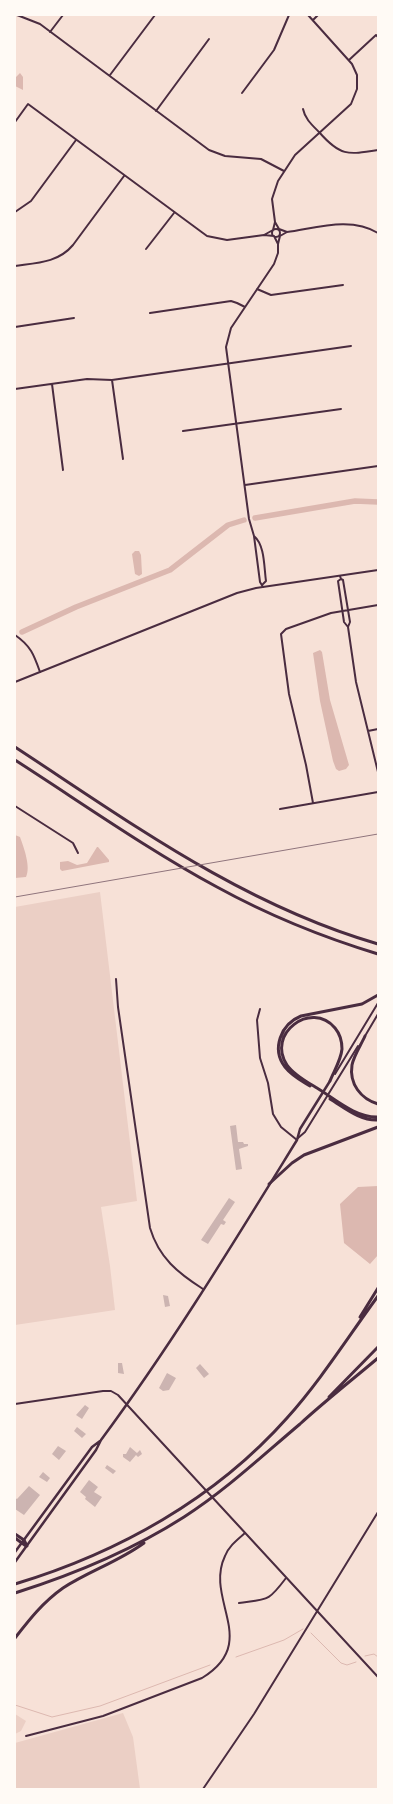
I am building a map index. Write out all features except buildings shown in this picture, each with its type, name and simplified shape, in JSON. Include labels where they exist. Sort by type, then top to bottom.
[{"type":"highway","points":[[15,747],[174,851],[223,880],[295,914],[378,944]]},
{"type":"highway","points":[[15,760],[207,882],[291,923],[378,954]]},
{"type":"highway","points":[[378,995],[362,1004],[302,1016],[293,1020],[285,1028],[280,1040],[279,1050],[280,1059],[289,1071],[337,1102],[364,1115],[378,1119]]},
{"type":"highway","points":[[312,1086],[289,1068],[284,1060],[282,1050],[282,1041],[286,1032],[292,1025],[303,1019],[312,1017],[323,1020],[332,1026],[340,1036],[342,1051],[330,1081]]},
{"type":"highway","points":[[364,1036],[353,1063],[352,1076],[360,1094],[367,1100],[378,1104]]},
{"type":"highway","points":[[270,1184],[292,1163],[304,1155],[378,1127]]},
{"type":"highway","points":[[344,1342],[378,1288]]},
{"type":"highway","points":[[15,1584],[68,1566],[115,1546],[161,1521],[215,1484],[248,1457],[281,1424],[318,1380],[378,1296]]},
{"type":"highway","points":[[318,1408],[378,1347]]},
{"type":"highway","points":[[15,1638],[40,1608],[56,1593],[71,1583],[129,1554],[154,1535],[205,1503],[378,1358]]},
{"type":"highway","points":[[15,1534],[22,1542]]},
{"type":"highway","points":[[15,1593],[97,1564],[154,1535]]},
{"type":"highway","points":[[15,1538],[27,1546]]},
{"type":"main road","points":[[15,1562],[128,1404],[270,1184],[297,1140],[300,1129],[330,1081]]},
{"type":"main road","points":[[15,1552],[92,1447],[101,1440]]},
{"type":"street","points":[[17,15],[36,22],[212,152],[226,156],[261,158],[284,171]]},
{"type":"street","points":[[50,32],[63,15]]},
{"type":"street","points":[[109,76],[155,15]]},
{"type":"street","points":[[242,93],[274,50],[290,15]]},
{"type":"street","points":[[278,244],[272,234],[275,222],[272,201],[273,192],[295,155],[349,106],[358,86],[357,75],[349,60],[308,15]]},
{"type":"street","points":[[313,20],[318,15]]},
{"type":"street","points":[[349,60],[376,35],[378,37]]},
{"type":"street","points":[[156,111],[209,40]]},
{"type":"street","points":[[15,122],[28,104],[200,232],[214,238],[231,239],[264,235],[280,236],[286,232],[348,224],[363,226],[378,233]]},
{"type":"street","points":[[303,109],[305,116],[332,146],[343,152],[357,153],[378,150]]},
{"type":"street","points":[[15,212],[30,201],[76,140]]},
{"type":"street","points":[[15,266],[51,260],[65,253],[124,176]]},
{"type":"street","points":[[146,249],[174,212]]},
{"type":"street","points":[[263,586],[260,582],[254,536],[250,525],[226,346],[228,335],[276,262],[280,233],[275,222]]},
{"type":"street","points":[[264,235],[279,229],[286,232]]},
{"type":"street","points":[[257,289],[264,294],[274,295],[343,285]]},
{"type":"street","points":[[150,312],[228,302],[235,302],[245,307]]},
{"type":"street","points":[[15,327],[74,318]]},
{"type":"street","points":[[15,389],[87,379],[112,380],[351,346]]},
{"type":"street","points":[[112,380],[123,460]]},
{"type":"street","points":[[52,384],[63,470]]},
{"type":"street","points":[[184,431],[341,410]]},
{"type":"street","points":[[245,485],[378,466]]},
{"type":"street","points":[[254,536],[259,541],[261,548],[266,581],[263,586]]},
{"type":"street","points":[[15,682],[230,595],[263,586],[340,577],[378,570]]},
{"type":"street","points":[[340,577],[344,580],[350,622],[348,627],[356,682],[378,772]]},
{"type":"street","points":[[340,577],[338,581],[342,611],[344,622],[348,627]]},
{"type":"street","points":[[313,803],[289,694],[281,634],[286,629],[331,612],[378,605]]},
{"type":"street","points":[[15,635],[27,644],[34,654],[40,672]]},
{"type":"street","points":[[368,731],[378,729]]},
{"type":"street","points":[[280,809],[378,792]]},
{"type":"street","points":[[15,806],[73,844],[78,853]]},
{"type":"street","points":[[116,978],[150,1228],[158,1249],[170,1264],[182,1275],[203,1289]]},
{"type":"street","points":[[330,1081],[378,1003]]},
{"type":"street","points":[[260,1009],[257,1020],[260,1058],[268,1082],[273,1114],[278,1124],[297,1140],[305,1132],[378,1014]]},
{"type":"street","points":[[15,1404],[107,1391],[118,1395],[378,1677]]},
{"type":"street","points":[[202,1789],[254,1714],[318,1613],[378,1512]]},
{"type":"street","points":[[26,1736],[103,1716],[202,1678],[215,1670],[225,1658],[230,1643],[230,1632],[221,1579],[222,1565],[229,1548],[245,1533]]},
{"type":"street","points":[[239,1603],[269,1598],[286,1577]]},
{"type":"shaded area","points":[[20,73],[23,77],[23,90],[15,86],[15,78]]},
{"type":"shaded area","points":[[135,551],[139,551],[141,555],[142,574],[139,576],[135,574],[132,554]]},
{"type":"shaded area","points":[[320,650],[322,652],[330,700],[349,765],[346,769],[339,771],[336,769],[333,761],[320,701],[313,653]]},
{"type":"shaded area","points":[[15,835],[20,837],[25,852],[28,868],[26,877],[15,878]]},
{"type":"shaded area","points":[[97,847],[109,862],[62,871],[60,869],[60,862],[68,861],[77,865],[87,863]]},
{"type":"shaded area","points":[[100,892],[137,1201],[101,1207],[115,1310],[15,1325],[15,907]]},
{"type":"shaded area","points":[[378,1186],[378,1255],[370,1264],[344,1243],[340,1204],[358,1187]]},
{"type":"shaded area","points":[[123,1713],[133,1737],[140,1789],[15,1789],[15,1743]]},
{"type":"shaded area","points":[[15,1714],[26,1721],[21,1731],[15,1734]]},
{"type":"waterway","points":[[255,518],[355,501],[378,502]]},
{"type":"waterway","points":[[22,632],[76,607],[170,570],[228,525],[244,520]]},
{"type":"waterway","points":[[236,1657],[284,1640],[303,1629]]},
{"type":"waterway","points":[[311,1633],[341,1663],[347,1665],[356,1662]]},
{"type":"waterway","points":[[365,1656],[374,1654],[378,1657]]},
{"type":"waterway","points":[[15,1705],[52,1717],[100,1706],[210,1665]]},
{"type":"railway","points":[[15,897],[378,834]]}]
